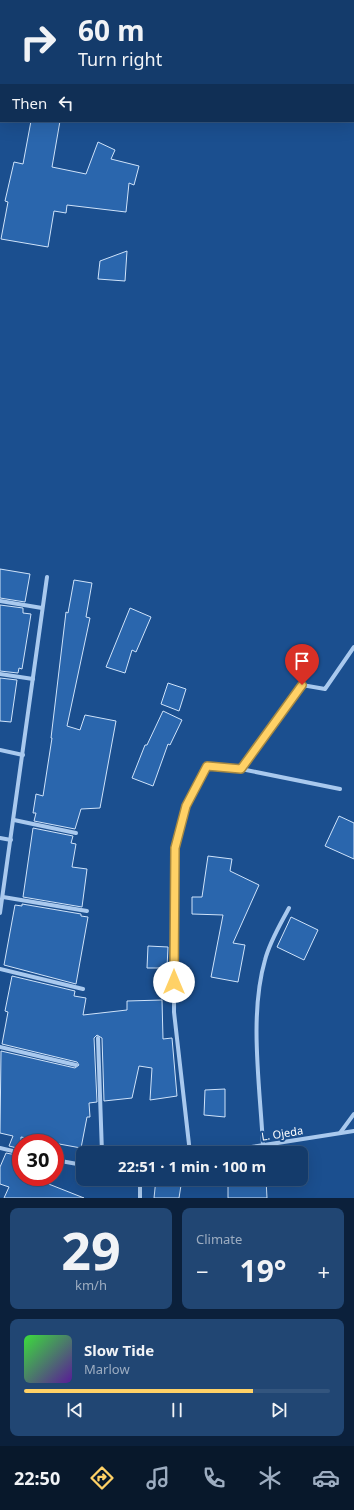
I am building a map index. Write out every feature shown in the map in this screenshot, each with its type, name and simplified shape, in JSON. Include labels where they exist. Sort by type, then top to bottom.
[{"type":"street","points":[[0,913],[47,577]]},
{"type":"street","points":[[0,601],[42,608]]},
{"type":"street","points":[[241,769],[302,685],[325,689],[354,647]]},
{"type":"street","points":[[0,674],[33,679]]},
{"type":"street","points":[[0,750],[23,755]]},
{"type":"street","points":[[189,1146],[174,1012],[175,848],[186,806],[207,766],[241,769],[340,789]]},
{"type":"street","points":[[14,820],[76,833]]},
{"type":"street","points":[[0,838],[11,840]]},
{"type":"street","points":[[3,897],[87,911]]},
{"type":"street","points":[[263,1144],[256,1014],[258,995],[265,960],[273,937],[289,908]]},
{"type":"street","points":[[0,969],[83,989]]},
{"type":"street","points":[[98,1038],[102,1146]]},
{"type":"street","points":[[0,1047],[76,1065]]},
{"type":"street","points":[[340,1133],[354,1114]]},
{"type":"street","name":"L. Ojeda","points":[[252,1146],[354,1131]]},
{"type":"street","points":[[0,1148],[12,1151]]},
{"type":"street","points":[[64,1162],[76,1164]]},
{"type":"street","points":[[140,1186],[140,1198]]},
{"type":"building","points":[[31,122],[60,122],[52,167],[86,174],[98,142],[115,150],[111,159],[139,166],[134,185],[129,183],[126,212],[67,205],[66,213],[54,211],[48,247],[1,239],[8,202],[5,201],[14,162],[23,164]]},
{"type":"building","points":[[127,251],[125,281],[98,279],[100,261]]},
{"type":"building","points":[[0,569],[30,574],[25,602],[0,598]]},
{"type":"building","points":[[74,580],[92,583],[86,617],[90,618],[67,726],[80,730],[85,715],[116,721],[100,808],[81,809],[75,829],[34,821],[36,813],[33,813],[36,794],[43,796],[52,738],[66,612],[68,613]]},
{"type":"building","points":[[0,605],[23,608],[23,613],[31,614],[22,669],[19,668],[18,673],[0,671]]},
{"type":"building","points":[[130,608],[151,617],[136,652],[132,650],[125,673],[106,667]]},
{"type":"building","points":[[0,678],[17,680],[11,722],[0,721]]},
{"type":"building","points":[[168,683],[186,689],[179,711],[161,704]]},
{"type":"building","points":[[163,711],[182,720],[170,745],[168,744],[153,786],[132,778],[145,745],[147,745]]},
{"type":"building","points":[[339,816],[354,823],[354,859],[325,846]]},
{"type":"building","points":[[33,828],[73,836],[71,843],[76,844],[72,867],[87,869],[82,907],[23,897]]},
{"type":"building","points":[[208,856],[232,859],[230,871],[259,885],[233,943],[245,945],[238,982],[211,977],[223,915],[192,914],[192,897],[202,897]]},
{"type":"building","points":[[22,904],[81,914],[81,916],[88,917],[76,984],[4,965],[15,905],[22,906]]},
{"type":"building","points":[[291,917],[318,930],[304,960],[277,947]]},
{"type":"building","points":[[148,946],[168,947],[167,968],[147,968]]},
{"type":"building","points":[[12,976],[75,991],[74,996],[86,998],[83,1015],[127,1010],[127,1001],[162,1000],[163,1039],[172,1038],[177,1096],[150,1100],[152,1068],[139,1066],[132,1098],[104,1101],[102,1038],[97,1035],[94,1038],[97,1102],[89,1103],[90,1117],[87,1117],[81,1146],[76,1147],[64,1145],[64,1134],[12,1134],[12,1136],[0,1133],[1,1051],[75,1068],[79,1065],[77,1062],[2,1044],[8,1012],[5,1011]]},
{"type":"building","points":[[225,1089],[225,1117],[204,1115],[205,1090]]},
{"type":"building","points":[[12,1138],[12,1147],[9,1146]]},
{"type":"building","points":[[6,1153],[12,1154],[12,1186],[54,1186],[84,1198],[4,1198],[9,1187],[0,1184],[0,1167]]},
{"type":"building","points":[[155,1186],[181,1186],[179,1198],[154,1198]]},
{"type":"building","points":[[228,1186],[266,1186],[267,1198],[228,1198]]},
{"type":"route","points":[[174,982],[175,848],[186,806],[207,766],[241,769],[302,685]]}]
